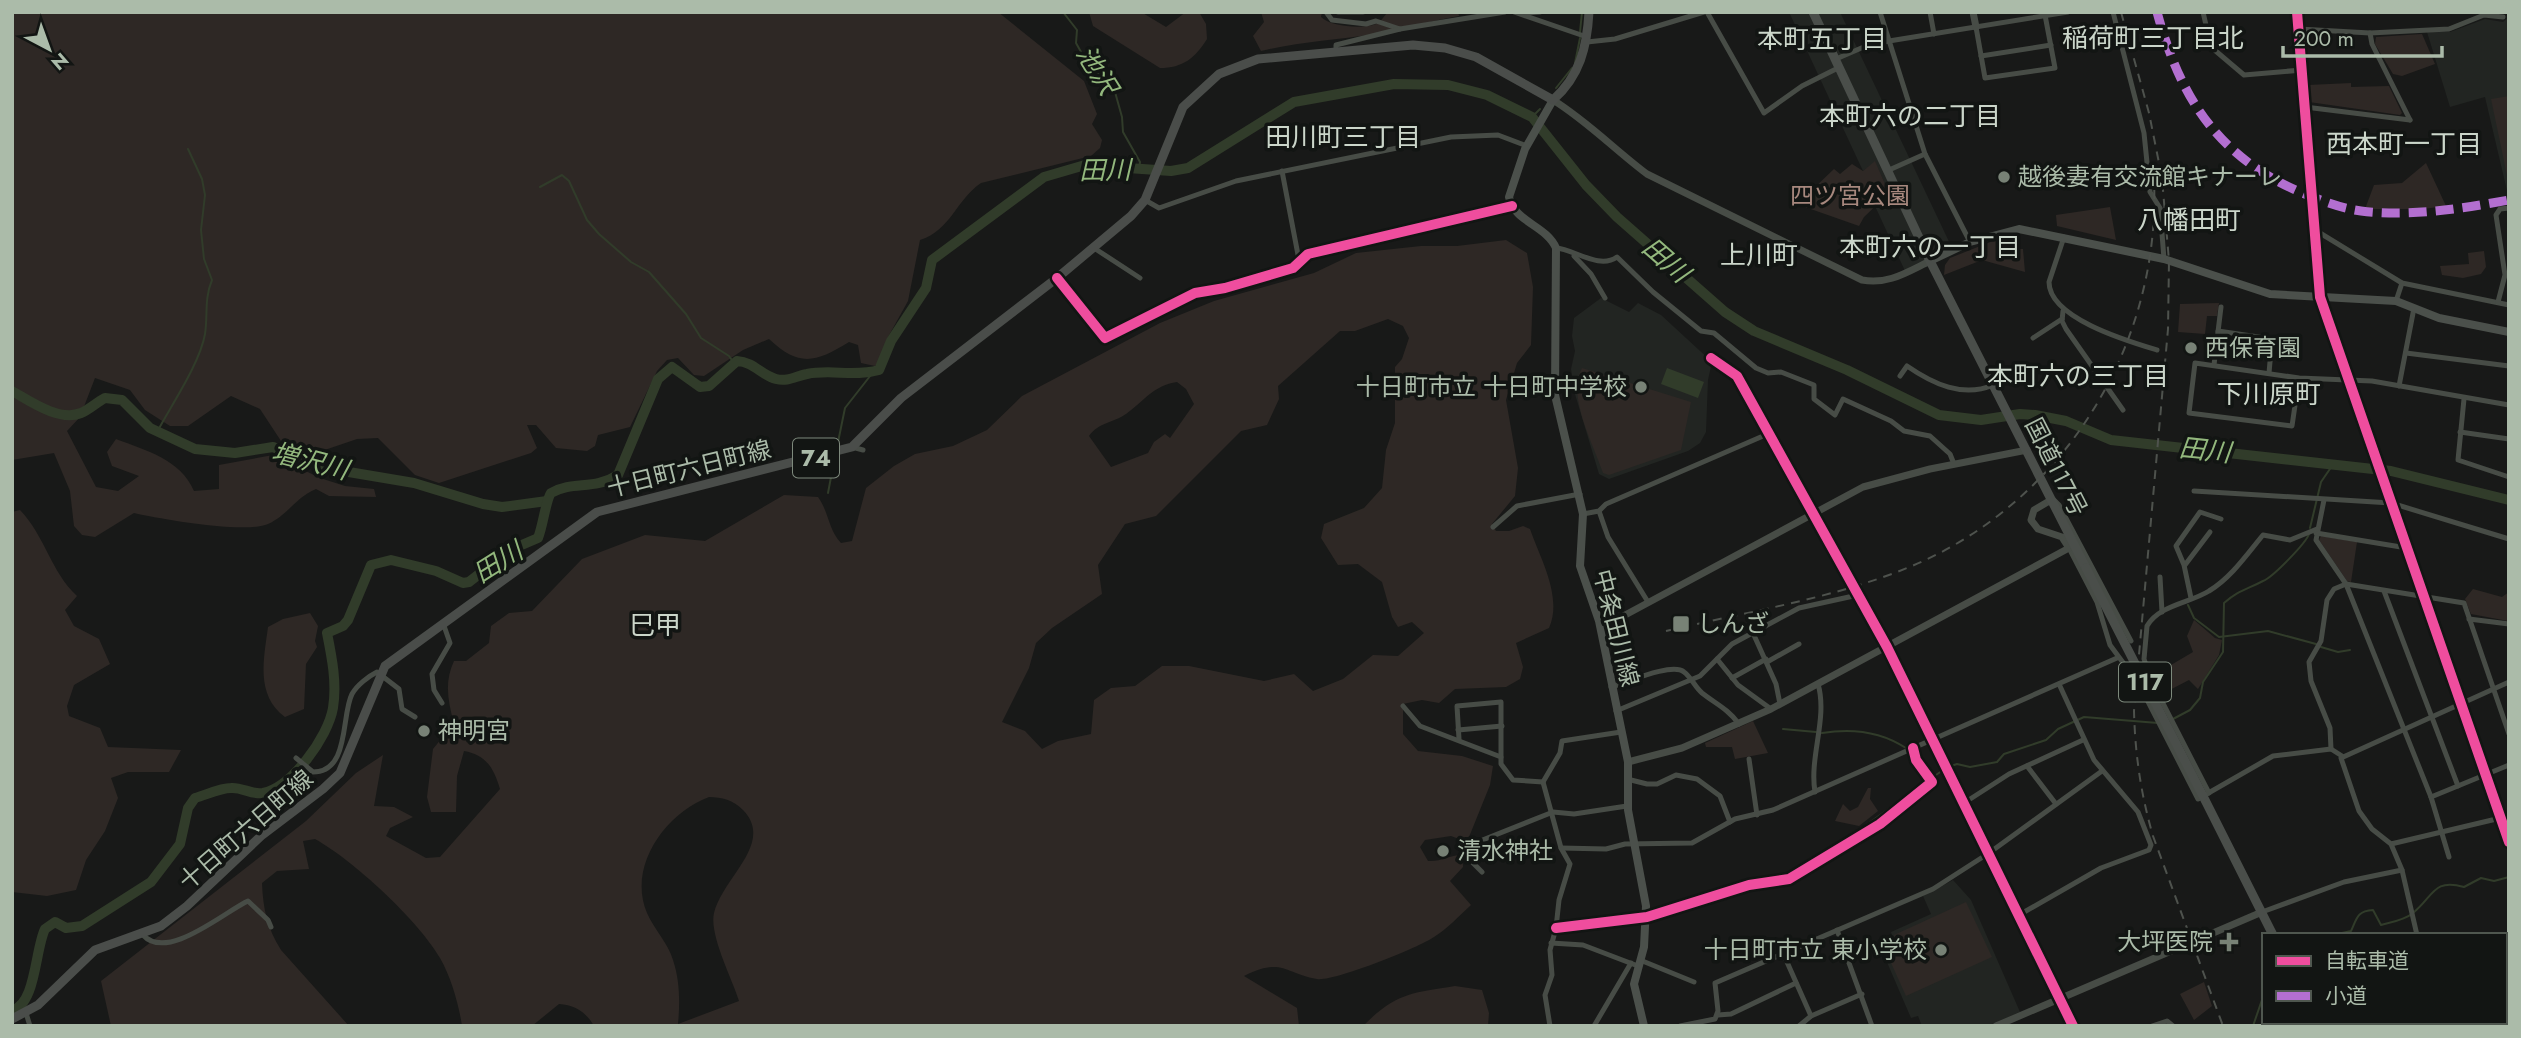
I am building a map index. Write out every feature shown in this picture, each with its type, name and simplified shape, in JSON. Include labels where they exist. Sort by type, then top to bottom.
[{"type":"highway","name":"国道117号","points":[[1813,12],[1930,261],[2051,500],[2206,795],[2272,933]]},
{"type":"main road","points":[[1556,248],[1546,232],[1512,206],[1511,189],[1527,146],[1544,114],[1577,71],[1587,40],[1589,12]]},
{"type":"main road","name":"74","points":[[852,447],[901,398],[1116,230],[1145,200],[1183,107],[1228,69],[1258,59],[1335,51],[1413,45],[1445,48],[1476,57],[1553,100]]},
{"type":"main road","points":[[1930,261],[1970,242],[2019,229],[2064,236],[2164,260],[2270,295],[2396,301],[2439,318],[2509,332]]},
{"type":"main road","name":"中条田川線","points":[[1556,248],[1555,395],[1563,437],[1584,514],[1580,566],[1601,628],[1628,762],[1627,806],[1647,917],[1637,963],[1635,991],[1644,1026]]},
{"type":"main road","name":"十日町六日町線","points":[[12,1019],[26,1013],[95,950],[143,935],[187,906],[261,836],[340,773],[380,673],[401,652],[597,512],[852,447]]},
{"type":"street","points":[[1326,12],[1332,20],[1366,24],[1376,21],[1400,29]]},
{"type":"street","points":[[1338,12],[1363,12]]},
{"type":"street","points":[[1335,51],[1336,45],[1400,29],[1505,12]]},
{"type":"street","points":[[1514,12],[1587,40],[1615,39],[1705,12],[1751,95],[1764,113],[1866,46],[2068,12]]},
{"type":"street","points":[[1524,12],[1540,12]]},
{"type":"street","points":[[1880,12],[1925,153],[1970,242]]},
{"type":"street","points":[[1930,12],[1934,34]]},
{"type":"street","points":[[1973,12],[1985,78],[2055,68],[2045,14]]},
{"type":"street","points":[[2113,12],[2144,132],[2150,192],[2160,208],[2164,260]]},
{"type":"street","points":[[2203,12],[2211,47],[2244,75],[2302,71]]},
{"type":"street","points":[[2297,12],[2320,297],[2486,774],[2505,817],[2509,842]]},
{"type":"street","points":[[2299,29],[2370,33],[2449,29],[2484,15],[2503,17]]},
{"type":"street","points":[[2305,107],[2410,120],[2372,44],[2370,33]]},
{"type":"street","points":[[1981,56],[2051,45]]},
{"type":"street","points":[[1553,100],[1579,117],[1615,150],[1647,174],[1862,280],[1877,283],[1892,279],[1930,261]]},
{"type":"street","points":[[1145,200],[1159,208],[1236,181],[1451,137],[1497,135],[1527,146]]},
{"type":"street","points":[[1889,170],[1925,153]]},
{"type":"street","points":[[1282,171],[1299,260]]},
{"type":"street","points":[[1057,278],[1105,338],[1195,293],[1285,271],[1317,251],[1512,206]]},
{"type":"street","points":[[2498,302],[2505,275],[2496,215],[2500,209],[2509,208]]},
{"type":"street","points":[[2315,230],[2402,283],[2509,305]]},
{"type":"street","points":[[2064,236],[2049,285],[2063,311],[2062,318],[2123,410]]},
{"type":"street","points":[[1094,248],[1140,278]]},
{"type":"street","points":[[1556,248],[1574,256],[1611,261],[1617,257],[1653,292],[1701,331],[1714,333],[1756,369],[1768,373],[1781,372],[1814,385],[1814,399],[1835,415],[1843,399],[1891,421],[1904,431],[1930,436],[1950,454],[1954,464]]},
{"type":"street","points":[[1574,256],[1591,274],[1605,298]]},
{"type":"street","points":[[2396,301],[2402,283]]},
{"type":"street","points":[[2214,365],[2221,307]]},
{"type":"street","points":[[2399,386],[2414,308]]},
{"type":"street","points":[[2063,311],[2125,340],[2157,351]]},
{"type":"street","points":[[2033,338],[2062,318]]},
{"type":"street","points":[[2218,331],[2272,339],[2269,373]]},
{"type":"street","points":[[2406,354],[2509,366]]},
{"type":"street","points":[[1711,358],[1737,376],[1887,647],[2073,1026]]},
{"type":"street","points":[[2298,378],[2292,426],[2189,413],[2195,363],[2298,378],[2372,381],[2509,405]]},
{"type":"street","points":[[1900,376],[1907,366],[1927,380],[1961,391],[1993,385]]},
{"type":"street","points":[[2464,399],[2457,456],[2461,463],[2509,477]]},
{"type":"street","points":[[2460,432],[2509,439]]},
{"type":"street","points":[[1584,514],[1599,512],[1606,503],[1770,433]]},
{"type":"street","points":[[852,447],[863,450]]},
{"type":"street","points":[[1601,628],[1863,487],[1954,464],[2026,450]]},
{"type":"street","points":[[2194,491],[2391,503],[2509,539]]},
{"type":"street","points":[[1493,527],[1507,511],[1517,506],[1580,494]]},
{"type":"street","points":[[2130,672],[2117,658],[2108,640],[2097,602],[2069,548],[2062,537],[2038,529],[2031,520],[2034,510],[2051,500],[2059,505],[2131,641]]},
{"type":"street","points":[[2324,500],[2316,540],[2346,584],[2431,797],[2449,858]]},
{"type":"street","points":[[1599,512],[1608,537],[1648,603]]},
{"type":"street","points":[[2191,598],[2185,565],[2176,546],[2200,512],[2221,519]]},
{"type":"street","points":[[2206,795],[2144,659],[2147,626],[2162,612],[2210,591],[2242,561],[2263,535],[2290,540],[2316,531],[2407,548]]},
{"type":"street","points":[[2185,565],[2210,532]]},
{"type":"street","points":[[1628,762],[1682,748],[1770,709],[2069,548]]},
{"type":"street","points":[[2160,577],[2162,612]]},
{"type":"street","points":[[2331,749],[2330,728],[2311,681],[2308,662],[2321,641],[2327,600],[2334,589],[2346,584],[2463,603],[2509,734]]},
{"type":"street","points":[[2384,590],[2458,786]]},
{"type":"street","points":[[1616,711],[1709,670],[1732,644],[1808,605],[1858,595]]},
{"type":"street","points":[[2469,619],[2509,624]]},
{"type":"street","points":[[442,703],[435,690],[432,674],[450,643],[443,623]]},
{"type":"street","points":[[2108,640],[2126,632]]},
{"type":"street","points":[[1753,633],[1766,660],[1780,704]]},
{"type":"street","points":[[1732,678],[1799,643]]},
{"type":"street","points":[[1561,848],[1582,846],[1606,849],[1633,843],[1692,843],[1730,822],[1815,792],[2117,658]]},
{"type":"street","points":[[1717,659],[1732,678],[1770,709]]},
{"type":"street","points":[[1611,687],[1665,669],[1685,672],[1700,692],[1730,712],[1739,724]]},
{"type":"street","points":[[296,758],[308,768],[320,772],[339,753],[345,738],[346,710],[351,695],[373,673],[380,673],[402,692],[402,709],[415,717]]},
{"type":"street","points":[[2342,756],[2509,682]]},
{"type":"street","points":[[1815,792],[1818,723],[1823,707],[1818,684]]},
{"type":"street","points":[[2019,915],[2101,869],[2149,850],[2146,827],[2138,812],[2102,771],[2084,740],[2059,684]]},
{"type":"street","points":[[2139,684],[2196,797],[2206,795],[2273,756],[2331,749],[2342,756],[2347,782],[2359,811],[2372,829],[2391,844],[2402,870],[2416,933]]},
{"type":"street","points":[[1459,739],[1457,706],[1501,702],[1501,764],[1513,780],[1543,782]]},
{"type":"street","points":[[2152,710],[2163,704]]},
{"type":"street","points":[[1404,706],[1420,726],[1501,757]]},
{"type":"street","points":[[2500,709],[2508,706]]},
{"type":"street","points":[[1458,730],[1502,726]]},
{"type":"street","points":[[1550,1026],[1545,995],[1552,975],[1551,943],[1556,929],[1559,900],[1570,864],[1561,848],[1543,782],[1560,753],[1562,741],[1621,732]]},
{"type":"street","points":[[1964,803],[2027,766],[2084,740]]},
{"type":"street","points":[[1556,929],[1647,917],[1690,906],[1749,885],[1789,879],[1868,831],[1932,782],[1916,760],[1913,748]]},
{"type":"street","points":[[1749,759],[1757,814]]},
{"type":"street","points":[[2431,797],[2509,765]]},
{"type":"street","points":[[2027,766],[2056,804]]},
{"type":"street","points":[[1718,1015],[1715,984],[1933,889],[1989,853],[2102,771]]},
{"type":"street","points":[[1627,779],[1647,784],[1676,775],[1697,779],[1720,796],[1730,822]]},
{"type":"street","points":[[1482,872],[1466,856],[1471,845],[1553,811],[1574,814],[1627,806]]},
{"type":"street","points":[[2391,844],[2505,817]]},
{"type":"street","points":[[1996,1026],[2262,912],[2344,882],[2402,870]]},
{"type":"street","points":[[143,935],[152,942],[178,941],[248,901],[268,920],[271,927]]},
{"type":"street","points":[[1836,930],[1862,994],[1871,1026]]},
{"type":"street","points":[[1551,943],[1583,945],[1694,982]]},
{"type":"street","points":[[1783,953],[1811,1016]]},
{"type":"street","points":[[1593,1026],[1637,963]]},
{"type":"street","points":[[1680,1026],[1710,1023],[1718,1015],[1731,1014],[1796,983]]},
{"type":"street","points":[[1799,1026],[1811,1016],[1862,994]]},
{"type":"street","points":[[26,1013],[30,1026]]},
{"type":"street","points":[[2152,1026],[2167,1021],[2173,1026]]},
{"type":"shaded area","points":[[1789,12],[1840,12],[1953,250],[1906,273],[1875,206],[1889,193],[1875,162],[1863,171]]},
{"type":"shaded area","points":[[2509,17],[2508,195],[2485,97],[2450,107],[2427,32],[2450,32],[2485,19],[2503,22]]},
{"type":"shaded area","name":"十日町市立 十日町中学校","points":[[1601,298],[1629,312],[1638,303],[1661,315],[1712,362],[1708,380],[1706,432],[1700,443],[1688,451],[1609,479],[1599,474],[1575,394],[1571,369],[1575,351],[1572,336],[1574,318]]},
{"type":"shaded area","points":[[1667,368],[1704,382],[1698,398],[1661,384]]},
{"type":"shaded area","name":"十日町市立 東小学校","points":[[1953,880],[1971,900],[2020,1012],[1988,1026],[1922,1026],[1918,1016],[1911,1018],[1883,953],[1895,946],[1891,932],[1931,914],[1923,896]]},
{"type":"green space","points":[[12,12],[998,12],[1084,81],[1097,114],[1092,124],[1102,140],[1100,148],[1091,156],[981,183],[939,229],[920,240],[908,301],[888,337],[881,361],[875,366],[861,363],[858,345],[849,342],[817,358],[808,359],[789,354],[769,339],[743,350],[704,376],[694,375],[678,358],[667,360],[657,371],[630,427],[598,435],[595,446],[587,451],[556,448],[536,425],[527,425],[537,448],[531,453],[439,483],[415,475],[378,438],[357,439],[313,454],[281,441],[260,409],[231,396],[188,426],[170,426],[145,410],[130,390],[95,378],[80,417],[67,431],[96,487],[118,491],[139,476],[112,466],[107,452],[116,439],[151,452],[171,464],[188,480],[194,491],[219,489],[219,465],[273,455],[320,478],[345,486],[374,489],[376,497],[329,496],[316,489],[275,520],[257,527],[202,525],[134,513],[95,537],[82,535],[74,526],[70,491],[54,453],[12,460]]},
{"type":"green space","points":[[1089,12],[1141,12],[1166,27],[1186,12],[1199,12],[1206,24],[1207,39],[1188,61],[1160,68],[1093,26]]},
{"type":"green space","points":[[1261,12],[1322,12],[1321,17],[1326,20],[1356,27],[1376,24],[1388,12],[1458,12],[1459,16],[1374,34],[1261,51],[1253,36],[1264,22]]},
{"type":"green space","points":[[2422,34],[2435,64],[2402,76],[2393,74],[2375,44],[2376,37]]},
{"type":"green space","points":[[2351,83],[2351,87],[2389,86],[2402,113],[2400,115],[2309,102],[2308,85]]},
{"type":"green space","points":[[2509,96],[2509,185],[2491,99]]},
{"type":"green space","name":"四ツ宮公園","points":[[1875,161],[1889,193],[1864,217],[1859,226],[1805,207],[1812,190],[1834,169],[1840,174],[1852,164],[1863,171]]},
{"type":"green space","points":[[2426,163],[2446,206],[2423,209],[2365,209],[2374,185],[2402,183]]},
{"type":"green space","points":[[2110,207],[2116,240],[2057,226],[2056,215]]},
{"type":"green space","points":[[2008,235],[2009,249],[2023,249],[2025,272],[1982,260],[1944,275],[1945,265],[1950,258]]},
{"type":"green space","points":[[1506,240],[1527,253],[1533,287],[1531,345],[1517,363],[1506,400],[1518,468],[1515,496],[1492,524],[1496,531],[1509,531],[1523,526],[1530,529],[1552,591],[1553,616],[1549,628],[1516,643],[1523,667],[1520,679],[1506,687],[1455,689],[1439,703],[1422,700],[1403,704],[1403,734],[1418,751],[1462,756],[1493,766],[1490,785],[1467,842],[1451,836],[1425,840],[1420,847],[1428,861],[1462,855],[1463,867],[1450,881],[1471,905],[1434,937],[1357,970],[1317,979],[1275,967],[1257,970],[1244,976],[1297,1008],[1299,1026],[594,1026],[580,1010],[559,1004],[532,1026],[462,1026],[451,982],[430,943],[366,876],[315,839],[303,841],[309,869],[277,871],[262,883],[265,909],[272,934],[281,950],[349,1026],[111,1026],[101,981],[306,821],[356,773],[383,755],[374,806],[394,807],[413,817],[390,828],[386,836],[426,858],[440,857],[500,789],[488,764],[478,756],[464,751],[457,776],[456,812],[431,812],[427,797],[433,749],[454,723],[448,692],[454,661],[466,661],[489,643],[491,626],[509,613],[532,611],[582,559],[645,535],[705,541],[784,495],[818,497],[837,538],[841,543],[852,541],[866,488],[894,466],[915,454],[953,446],[987,430],[1022,396],[1160,323],[1214,301],[1314,273],[1356,253],[1421,246],[1457,246]],"holes":[[[1388,319],[1403,326],[1409,338],[1402,359],[1395,367],[1395,423],[1386,450],[1382,488],[1364,508],[1324,524],[1321,538],[1338,565],[1358,564],[1382,582],[1392,617],[1398,627],[1412,622],[1424,633],[1398,656],[1373,655],[1343,679],[1313,691],[1294,674],[1264,681],[1189,666],[1162,666],[1135,686],[1111,688],[1094,700],[1091,734],[1058,741],[1042,749],[1025,731],[1002,722],[1029,668],[1036,643],[1052,628],[1102,594],[1098,565],[1125,524],[1156,516],[1241,431],[1267,425],[1279,399],[1278,386],[1340,331],[1355,331]],[[1177,382],[1186,389],[1194,404],[1170,438],[1165,434],[1154,442],[1148,453],[1111,467],[1089,436],[1097,428],[1126,414],[1162,386]],[[709,797],[731,801],[743,810],[751,822],[753,835],[744,860],[719,900],[713,922],[718,944],[739,1001],[678,1024],[679,992],[675,968],[668,948],[647,913],[642,895],[642,877],[654,843],[678,815]]]},
{"type":"green space","points":[[2484,251],[2486,267],[2481,274],[2463,278],[2442,275],[2440,266],[2469,264],[2468,253]]},
{"type":"green space","points":[[2219,303],[2217,316],[2207,316],[2205,334],[2178,332],[2180,304]]},
{"type":"green space","points":[[1582,368],[1691,402],[1681,450],[1609,475],[1603,473],[1579,406],[1578,379]]},
{"type":"green space","points":[[20,510],[36,531],[61,576],[77,596],[65,610],[74,626],[99,639],[110,664],[74,685],[67,706],[69,716],[100,728],[108,747],[181,750],[169,772],[128,772],[111,778],[118,798],[105,831],[86,860],[76,890],[47,896],[12,892],[12,512]]},
{"type":"green space","points":[[2321,536],[2357,542],[2351,582],[2347,581],[2319,540]]},
{"type":"green space","points":[[2473,589],[2502,597],[2509,592],[2508,621],[2471,614],[2465,599]]},
{"type":"green space","points":[[310,613],[318,626],[315,641],[317,647],[306,664],[304,709],[285,717],[275,708],[265,687],[264,663],[268,627],[283,619]]},
{"type":"green space","points":[[2194,620],[2215,638],[2222,640],[2219,655],[2198,689],[2189,680],[2162,694],[2154,675],[2193,652],[2187,636]]},
{"type":"green space","points":[[1753,721],[1768,753],[1735,759],[1732,747],[1706,747],[1705,743]]},
{"type":"green space","points":[[1868,788],[1871,788],[1870,799],[1878,811],[1859,826],[1835,821],[1843,804],[1850,811],[1858,807]]},
{"type":"green space","points":[[1966,902],[1992,957],[1906,996],[1887,954],[1899,948],[1894,935]]},
{"type":"green space","points":[[2204,982],[2212,1006],[2194,1020],[2180,994]]},
{"type":"green space","points":[[1455,986],[1482,990],[1489,1013],[1488,1026],[1363,1026],[1385,1007],[1405,996]]},
{"type":"waterway","name":"池沢","points":[[1063,12],[1077,30],[1076,43],[1085,59],[1115,92],[1123,132],[1140,162],[1139,169]]},
{"type":"waterway","points":[[1580,32],[1582,12]]},
{"type":"waterway","points":[[1575,63],[1580,38]]},
{"type":"waterway","points":[[1556,88],[1572,68]]},
{"type":"waterway","name":"田川","points":[[12,1010],[20,1006],[26,998],[45,929],[55,922],[66,928],[82,926],[151,882],[180,844],[188,808],[195,798],[227,788],[263,793],[285,781],[307,759],[324,733],[333,708],[334,680],[327,633],[343,626],[348,620],[371,565],[391,560],[436,571],[463,583],[469,582],[510,550],[538,538],[551,493],[568,487],[600,483],[618,475],[658,379],[672,367],[700,387],[709,386],[737,361],[780,380],[816,373],[861,373],[879,370],[891,341],[926,288],[932,260],[1044,177],[1085,165],[1171,171],[1188,168],[1294,102],[1394,84],[1448,85],[1487,95],[1532,117],[1586,185],[1617,217],[1725,312],[1754,331],[1847,370],[1939,415],[1981,420],[2020,414],[2035,415],[2066,421],[2111,440],[2391,471],[2509,500]]},
{"type":"waterway","points":[[1532,117],[1540,109]]},
{"type":"waterway","points":[[157,432],[192,370],[202,345],[212,280],[204,259],[201,230],[205,195],[202,179],[188,149]]},
{"type":"waterway","points":[[540,187],[562,175],[569,181],[587,220],[599,234],[631,262],[649,272],[686,314],[701,338],[729,356],[734,363]]},
{"type":"waterway","points":[[837,447],[845,408],[874,371]]},
{"type":"waterway","name":"増沢川","points":[[12,391],[45,409],[63,415],[81,413],[105,398],[122,400],[150,428],[195,449],[235,453],[273,447],[325,468],[414,483],[483,504],[502,507],[547,501]]},
{"type":"waterway","points":[[828,493],[835,456]]},
{"type":"waterway","points":[[2310,528],[2321,482],[2334,463]]},
{"type":"waterway","points":[[2173,719],[2190,710],[2200,698],[2203,682],[2223,652],[2224,603],[2274,573],[2296,552],[2309,534]]},
{"type":"waterway","points":[[2188,605],[2194,618],[2219,637],[2268,631],[2316,644]]},
{"type":"waterway","points":[[2321,647],[2338,652],[2350,650]]},
{"type":"waterway","points":[[1948,767],[1957,764],[1970,767],[1997,762],[2004,754],[2046,740],[2058,729],[2084,717],[2158,723]]},
{"type":"waterway","points":[[1783,729],[1816,732]]},
{"type":"waterway","points":[[1822,733],[1866,732],[1906,748]]},
{"type":"waterway","points":[[1910,753],[1916,766],[1924,773]]},
{"type":"waterway","points":[[1823,856],[1943,770]]},
{"type":"waterway","points":[[1695,899],[1748,882],[1794,873]]},
{"type":"waterway","points":[[2342,933],[2351,931],[2358,916],[2364,912],[2373,910],[2381,925],[2413,913],[2440,887],[2464,887],[2481,878],[2494,881],[2509,877]]},
{"type":"waterway","points":[[1626,914],[1642,913]]},
{"type":"waterway","points":[[2253,1026],[2262,1000]]},
{"type":"railway","points":[[2121,12],[2149,113],[2162,178],[2169,261],[2168,329],[2134,711],[2136,743],[2142,790],[2153,836],[2223,1026]]},
{"type":"railway","points":[[1666,631],[1818,597],[1878,579],[1907,568],[1962,540],[2012,505],[2055,462],[2091,414],[2120,360],[2140,303],[2152,243],[2154,181]]},
{"type":"marked path","points":[[2157,12],[2166,43],[2190,97],[2224,142],[2271,177],[2322,201],[2345,208],[2379,213],[2416,213],[2509,200]]},
{"type":"cycle path","points":[[2297,12],[2320,297],[2509,842]]},
{"type":"cycle path","points":[[1057,278],[1105,338],[1195,293],[1225,288],[1293,268],[1308,254],[1512,206]]},
{"type":"cycle path","points":[[1711,358],[1737,376],[1887,647],[2073,1026]]},
{"type":"cycle path","points":[[1556,928],[1647,917],[1749,885],[1789,879],[1880,824],[1932,782],[1916,760],[1913,748]]},
{"type":"place","name":"越後妻有交流館キナーレ","points":[[2004,177]]},
{"type":"place","name":"西保育園","points":[[2191,348]]},
{"type":"place","name":"十日町市立 十日町中学校","points":[[1641,387]]},
{"type":"place","name":"しんざ","points":[[1681,624]]},
{"type":"place","name":"神明宮","points":[[424,731]]},
{"type":"place","name":"清水神社","points":[[1443,851]]},
{"type":"place","name":"大坪医院","points":[[2229,942]]},
{"type":"place","name":"十日町市立 東小学校","points":[[1941,950]]},
{"type":"district","name":"稲荷町三丁目北","points":[[2153,38]]},
{"type":"district","name":"本町五丁目","points":[[1822,39]]},
{"type":"district","name":"本町六の二丁目","points":[[1910,116]]},
{"type":"district","name":"田川町三丁目","points":[[1343,137]]},
{"type":"district","name":"西本町一丁目","points":[[2404,144]]},
{"type":"district","name":"八幡田町","points":[[2189,220]]},
{"type":"district","name":"本町六の一丁目","points":[[1930,247]]},
{"type":"district","name":"上川町","points":[[1759,255]]},
{"type":"district","name":"本町六の三丁目","points":[[2078,376]]},
{"type":"district","name":"下川原町","points":[[2269,394]]},
{"type":"district","name":"巳甲","points":[[655,625]]}]
